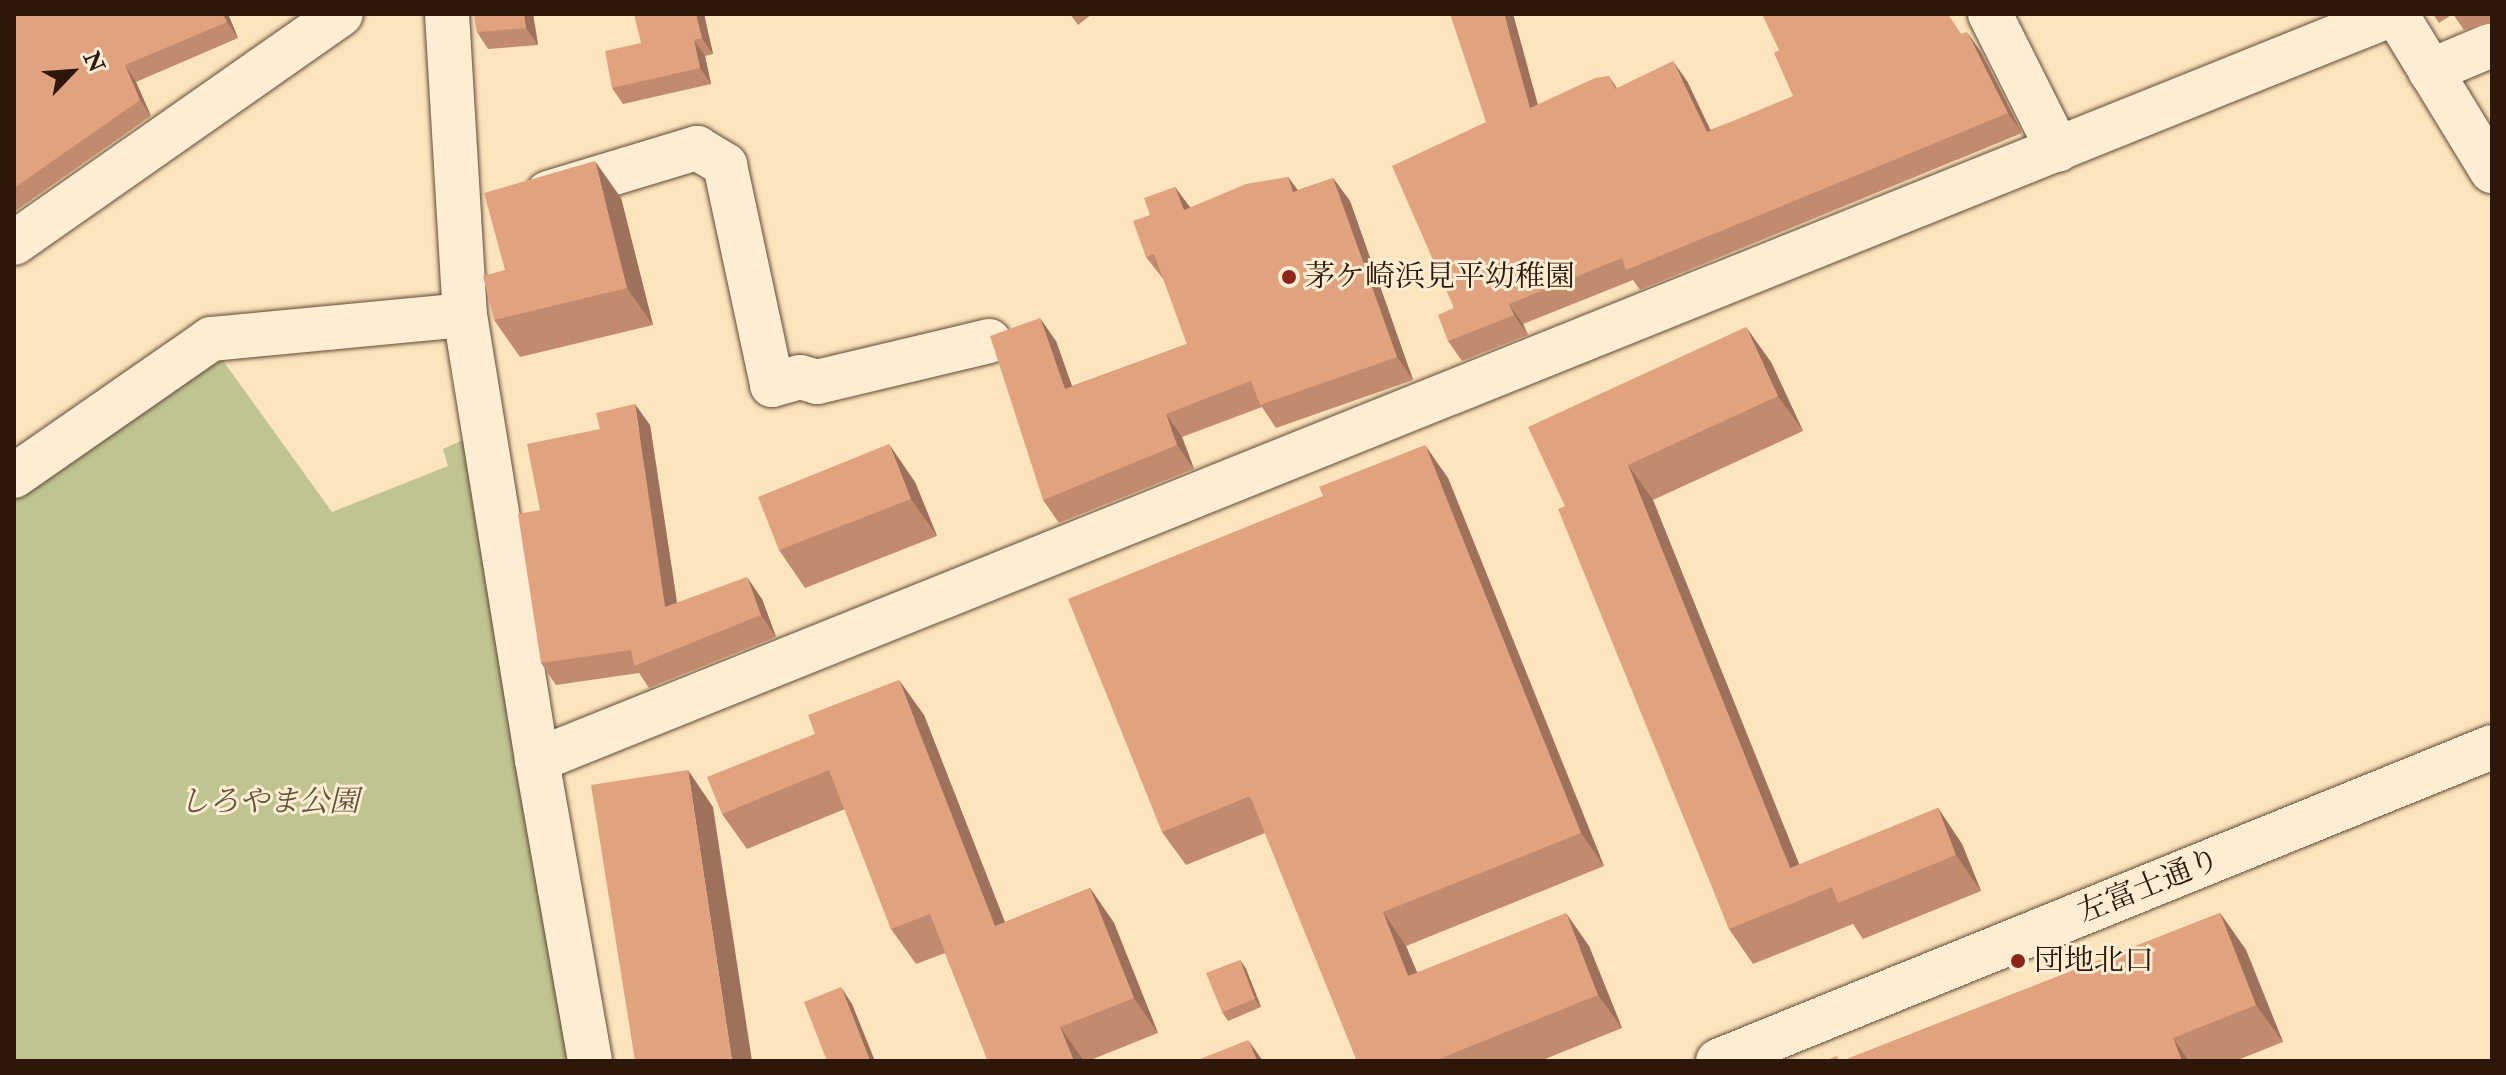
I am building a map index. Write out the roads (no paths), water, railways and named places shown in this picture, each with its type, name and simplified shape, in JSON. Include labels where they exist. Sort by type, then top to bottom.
[{"type":"street","points":[[14,243],[341,14]]},
{"type":"street","points":[[447,14],[465,315],[537,760],[590,1061]]},
{"type":"street","points":[[1990,14],[2058,150]]},
{"type":"street","points":[[537,760],[2394,14],[2492,171]]},
{"type":"street","points":[[2430,71],[2492,45]]},
{"type":"street","points":[[461,219],[697,148],[725,165],[772,385],[800,377],[817,382],[989,341]]},
{"type":"street","points":[[14,476],[211,339],[465,315]]},
{"type":"street","name":"左富士通り","points":[[1718,1061],[2492,747]]},
{"type":"place","name":"茅ケ崎浜見平幼稚園","points":[[1289,277]]},
{"type":"place","name":"団地北口","points":[[2018,961]]},
{"type":"park label","name":"しろやま公園","points":[[269,802]]}]
